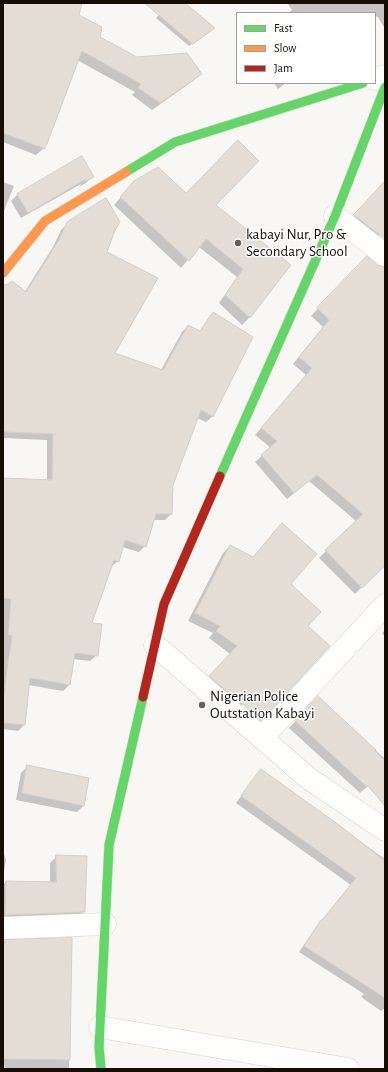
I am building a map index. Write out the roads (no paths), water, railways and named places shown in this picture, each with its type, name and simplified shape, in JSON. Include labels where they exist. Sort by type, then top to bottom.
[{"type":"street","points":[[7,261],[45,221],[175,142],[360,84]]},
{"type":"street","points":[[101,1069],[99,1047],[109,845],[164,604],[335,216],[385,87]]},
{"type":"street","points":[[335,216],[385,255]]},
{"type":"street","points":[[262,738],[385,605]]},
{"type":"street","points":[[154,646],[308,778],[385,830]]},
{"type":"street","points":[[3,928],[105,924]]},
{"type":"street","points":[[100,1027],[348,1069]]},
{"type":"place","name":"kabayi Nur, Pro & Secondary School","points":[[238,243]]},
{"type":"place","name":"Nigerian Police Outstation Kabayi","points":[[202,705]]}]
